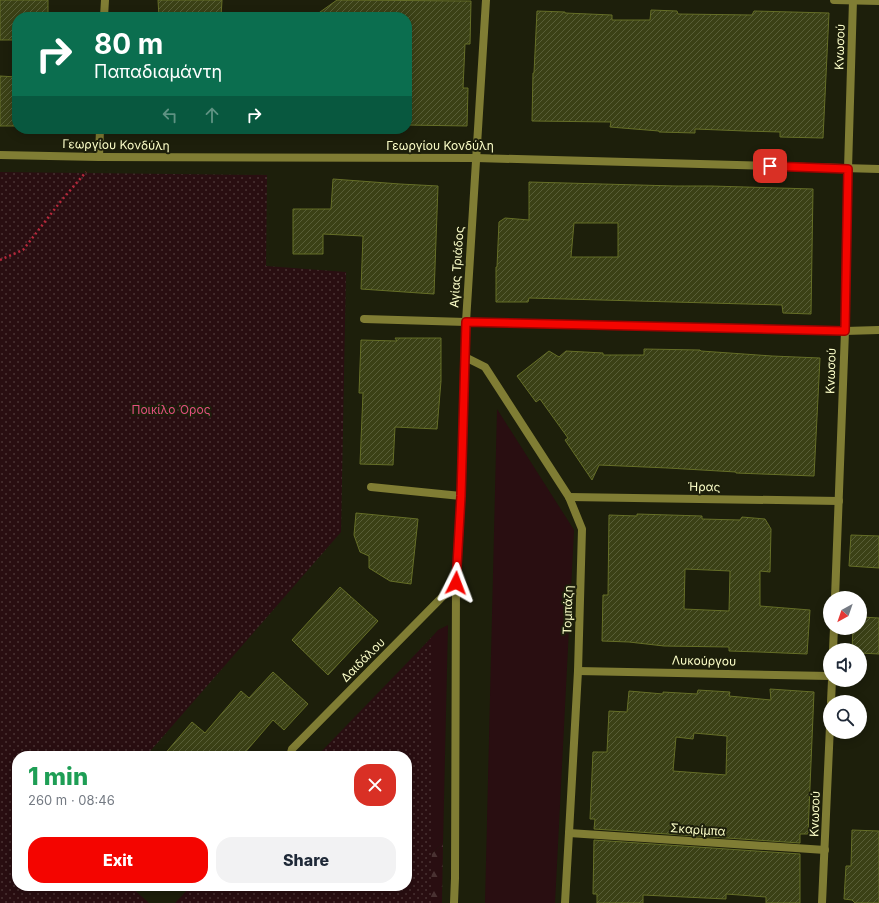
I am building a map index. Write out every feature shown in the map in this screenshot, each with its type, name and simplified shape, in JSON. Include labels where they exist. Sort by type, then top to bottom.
[{"type":"street","points":[[104,12],[105,0]]},
{"type":"street","name":"Αγίας Τριάδος","points":[[454,903],[456,583],[461,496],[466,322],[486,0]]},
{"type":"street","points":[[834,0],[879,1]]},
{"type":"street","name":"Κνωσού","points":[[835,591],[845,331],[853,0]]},
{"type":"street","points":[[99,157],[100,134]]},
{"type":"street","name":"Γεωργίου Κονδύλη","points":[[0,155],[99,157],[476,158],[879,169]]},
{"type":"street","points":[[364,319],[845,331],[879,330]]},
{"type":"street","name":"Τομπάζη","points":[[465,357],[485,367],[569,497],[582,528],[578,671],[565,903]]},
{"type":"street","points":[[371,487],[461,496]]},
{"type":"street","name":"Ήρας","points":[[569,497],[839,501]]},
{"type":"street","name":"Δαιδάλου","points":[[291,751],[456,583]]},
{"type":"street","name":"Λυκούργου","points":[[578,671],[823,676]]},
{"type":"street","name":"Κνωσού","points":[[822,903],[829,739]]},
{"type":"street","name":"Σκαρίμπα","points":[[570,833],[825,850]]},
{"type":"path","points":[[0,260],[23,250],[61,200],[99,157]]},
{"type":"green space","name":"Ποικίλο Όρος","points":[[0,172],[267,175],[266,266],[346,272],[341,532],[150,751],[12,751],[12,891],[136,891],[149,903],[0,903]]},
{"type":"green space","points":[[497,409],[574,530],[555,903],[485,903]]},
{"type":"green space","points":[[448,625],[443,843],[412,873],[412,751],[330,751],[438,630]]},
{"type":"green space","points":[[433,636],[431,903],[175,903],[186,891],[412,891],[412,751],[322,751]]},
{"type":"green space","points":[[443,843],[442,903],[393,903],[403,891],[412,891],[412,873]]},
{"type":"building","points":[[0,0],[48,0],[48,12],[12,12],[12,40],[0,40]]},
{"type":"building","points":[[158,0],[222,0],[221,12],[159,12]]},
{"type":"building","points":[[337,0],[471,1],[470,44],[465,44],[463,88],[468,88],[467,126],[412,125],[412,12],[320,12]]},
{"type":"building","points":[[651,10],[677,11],[678,14],[752,15],[754,11],[829,13],[823,138],[780,137],[780,132],[695,129],[695,133],[659,132],[610,127],[611,122],[532,121],[537,11],[612,15],[612,20],[650,20]]},
{"type":"building","points":[[0,76],[12,77],[12,126],[0,126]]},
{"type":"building","points":[[333,179],[438,186],[434,294],[361,289],[363,236],[323,234],[323,254],[293,254],[293,209],[331,209]]},
{"type":"building","points":[[529,182],[813,189],[811,314],[783,313],[782,305],[529,298],[528,302],[496,302],[496,267],[499,222],[505,218],[529,220]],"holes":[[[574,223],[618,223],[618,257],[571,257]]]},
{"type":"building","points":[[395,338],[441,338],[441,381],[437,429],[395,427],[393,465],[360,464],[363,393],[359,393],[361,340],[397,341]]},
{"type":"building","points":[[644,349],[700,350],[820,358],[814,476],[599,465],[592,480],[565,440],[568,438],[540,399],[536,402],[517,376],[549,351],[559,357],[566,351],[603,353],[603,355],[644,355]]},
{"type":"building","points":[[356,513],[418,519],[411,584],[390,581],[369,568],[369,556],[360,552],[354,535]]},
{"type":"building","points":[[637,514],[702,516],[702,519],[740,520],[742,517],[765,519],[771,529],[770,572],[760,571],[760,606],[810,610],[807,654],[729,651],[729,647],[664,646],[602,641],[603,595],[608,595],[609,515],[637,516]],"holes":[[[685,569],[730,571],[729,611],[684,609]]]},
{"type":"building","points":[[851,535],[879,536],[879,568],[849,566]]},
{"type":"building","points":[[340,587],[378,621],[328,675],[292,640]]},
{"type":"building","points":[[867,617],[879,618],[879,654],[867,653],[867,643],[852,643],[853,635],[867,635]]},
{"type":"building","points":[[273,672],[308,704],[284,730],[273,720],[246,751],[167,751],[192,722],[205,733],[241,691],[249,698]]},
{"type":"building","points":[[770,689],[814,692],[808,834],[800,834],[800,843],[594,829],[595,819],[590,819],[593,752],[607,752],[609,711],[627,712],[629,691],[663,694],[663,692],[697,694],[698,690],[730,692],[729,696],[771,700]],"holes":[[[694,733],[727,736],[726,775],[673,771],[676,737],[693,739]]]},
{"type":"building","points":[[852,830],[879,831],[879,903],[855,903],[852,900],[844,899],[846,866],[851,866]]},
{"type":"building","points":[[594,840],[800,854],[800,903],[766,903],[766,897],[726,894],[726,899],[643,895],[643,903],[597,903],[597,894],[593,894]]},
{"type":"route","points":[[456,583],[461,496],[466,322],[845,331],[848,169],[770,166]]}]
